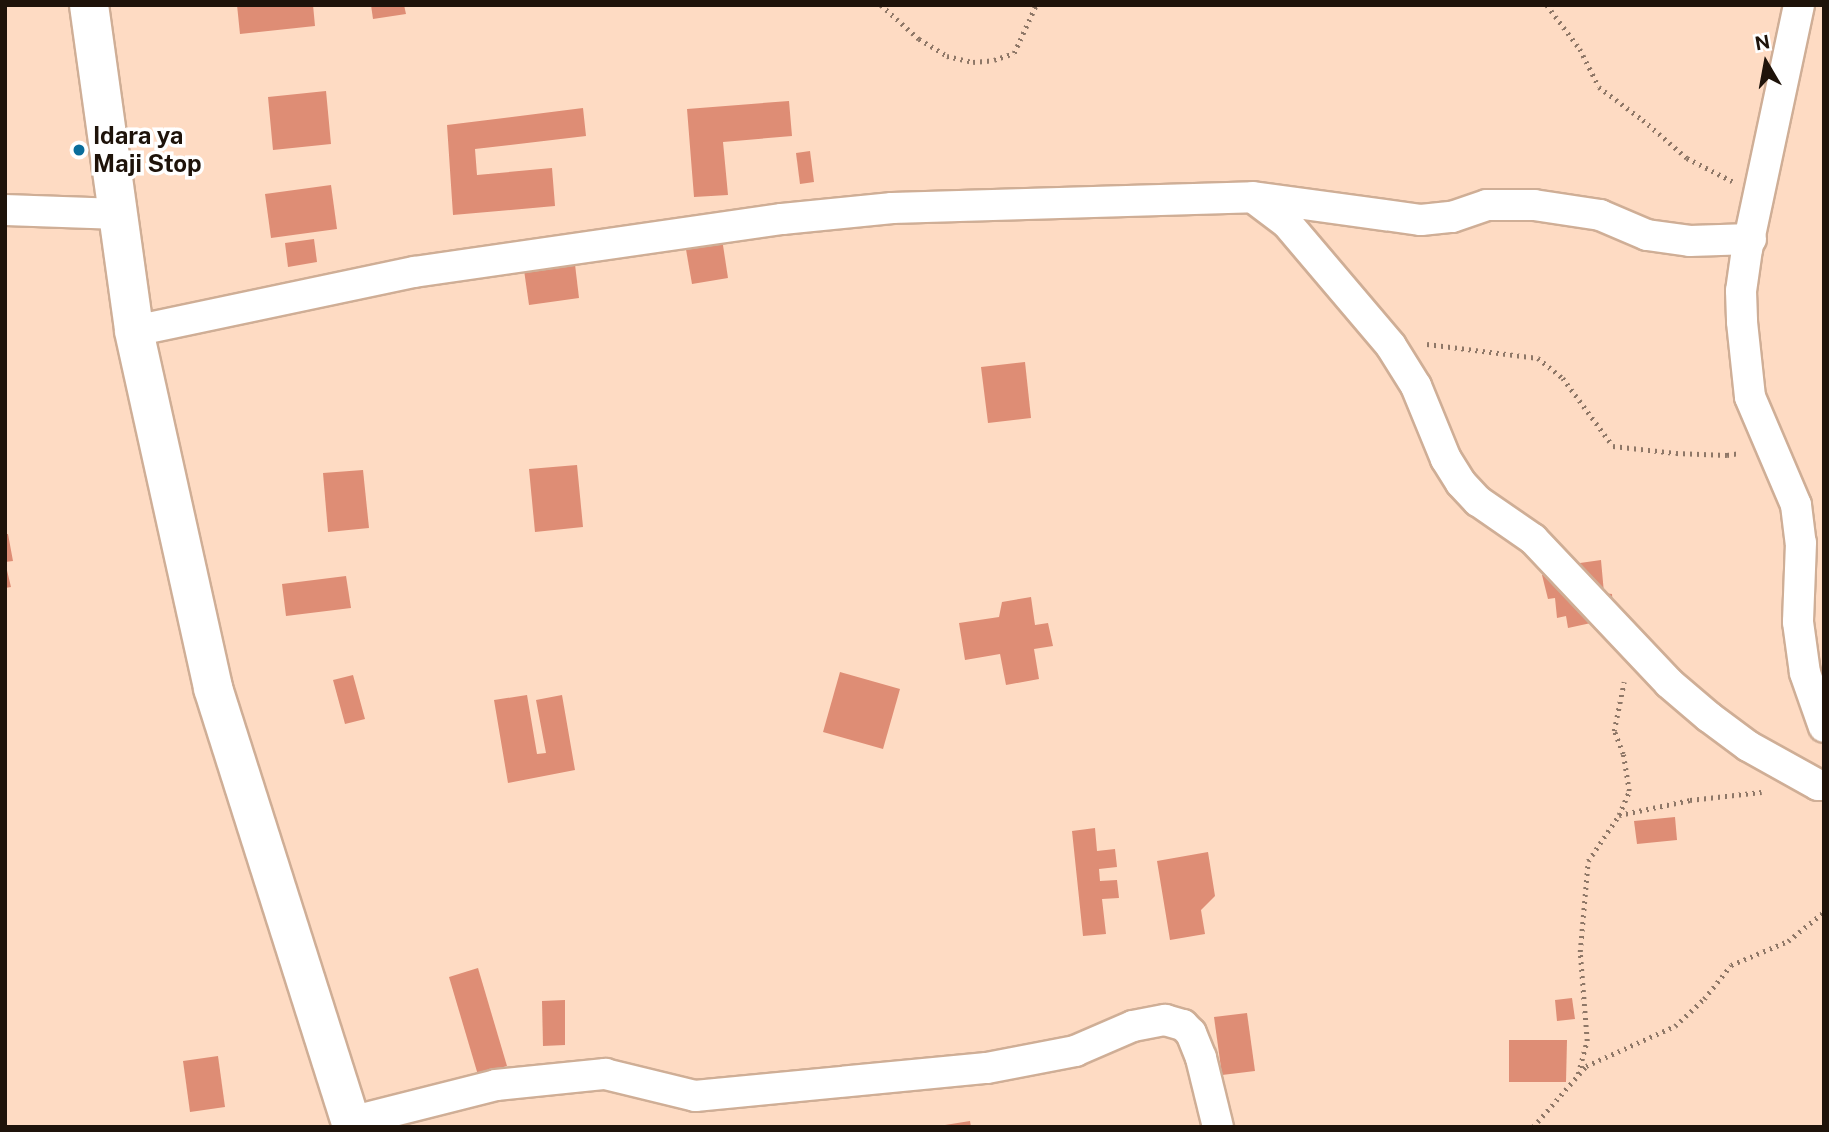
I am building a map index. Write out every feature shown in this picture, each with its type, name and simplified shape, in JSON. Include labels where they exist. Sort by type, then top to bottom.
[{"type":"highway","points":[[89,5],[134,331],[213,688],[351,1124]]},
{"type":"street","points":[[1799,5],[1741,291],[1750,397],[1796,505],[1801,542],[1798,622],[1805,673],[1824,727]]},
{"type":"street","points":[[134,331],[414,272],[782,219],[892,208],[1253,197],[1421,220],[1452,217],[1487,205],[1534,205],[1600,215],[1647,235],[1690,241],[1751,239]]},
{"type":"street","points":[[1253,197],[1286,222],[1403,362],[1446,459],[1461,483],[1478,501],[1533,539],[1637,649],[1709,717],[1748,746],[1821,785]]},
{"type":"street","points":[[5,210],[118,214]]},
{"type":"street","points":[[351,1124],[496,1085],[605,1074],[695,1096],[987,1068],[1075,1051],[1133,1026],[1165,1020],[1183,1025],[1191,1033],[1201,1058],[1218,1127]]},
{"type":"path","points":[[881,5],[919,39],[947,56],[973,62],[994,60],[1014,53],[1036,5]]},
{"type":"path","points":[[1547,5],[1580,49],[1599,87],[1651,126],[1687,158],[1731,181],[1757,208]]},
{"type":"path","points":[[1372,322],[1436,347],[1538,358],[1563,378],[1613,446],[1727,455],[1772,444]]},
{"type":"path","points":[[1578,1074],[1587,1041],[1580,952],[1588,861],[1619,815],[1629,791],[1623,754],[1614,731],[1619,701],[1637,649]]},
{"type":"path","points":[[1619,815],[1690,800],[1821,785]]},
{"type":"path","points":[[1533,1127],[1586,1066],[1675,1026],[1704,999],[1731,965],[1788,941],[1824,912]]},
{"type":"building","points":[[237,5],[313,5],[315,26],[240,34]]},
{"type":"building","points":[[371,5],[404,5],[406,14],[373,19]]},
{"type":"building","points":[[326,91],[331,144],[273,150],[268,97]]},
{"type":"building","points":[[789,101],[792,136],[723,142],[728,195],[694,197],[687,109]]},
{"type":"building","points":[[583,108],[586,136],[475,149],[477,175],[552,168],[555,206],[453,215],[447,125]]},
{"type":"building","points":[[810,151],[814,182],[800,184],[796,153]]},
{"type":"building","points":[[331,185],[337,229],[271,238],[265,194]]},
{"type":"building","points":[[721,232],[728,278],[692,284],[684,238]]},
{"type":"building","points":[[314,239],[317,262],[288,267],[285,243]]},
{"type":"building","points":[[574,256],[579,298],[529,305],[523,263]]},
{"type":"building","points":[[1025,362],[1031,418],[988,423],[981,367]]},
{"type":"building","points":[[577,465],[583,527],[535,532],[529,469]]},
{"type":"building","points":[[363,470],[369,528],[328,532],[323,473]]},
{"type":"building","points":[[5,534],[8,534],[13,561],[5,562]]},
{"type":"building","points":[[1601,560],[1604,593],[1612,594],[1614,618],[1568,628],[1566,616],[1557,618],[1555,598],[1548,599],[1542,575],[1552,573],[1552,567]]},
{"type":"building","points":[[5,562],[11,587],[5,588]]},
{"type":"building","points":[[346,576],[351,608],[286,616],[282,584]]},
{"type":"building","points":[[1031,597],[1035,625],[1048,623],[1053,646],[1034,649],[1039,679],[1006,685],[1000,654],[965,660],[959,623],[999,617],[1002,602]]},
{"type":"building","points":[[840,672],[900,689],[883,749],[823,732]]},
{"type":"building","points":[[353,675],[365,719],[345,724],[333,680]]},
{"type":"building","points":[[527,695],[537,754],[546,753],[536,700],[562,695],[575,770],[508,783],[494,700]]},
{"type":"building","points":[[1675,817],[1677,840],[1637,844],[1634,821]]},
{"type":"building","points":[[1095,828],[1097,851],[1115,849],[1117,867],[1099,869],[1100,881],[1117,880],[1119,898],[1102,899],[1106,934],[1083,936],[1072,831]]},
{"type":"building","points":[[1208,852],[1215,896],[1201,910],[1205,934],[1170,940],[1157,861]]},
{"type":"building","points":[[478,968],[507,1066],[478,1075],[449,977]]},
{"type":"building","points":[[1572,998],[1575,1019],[1557,1021],[1555,1000]]},
{"type":"building","points":[[565,1000],[565,1045],[543,1046],[542,1001]]},
{"type":"building","points":[[1247,1013],[1255,1071],[1222,1075],[1214,1017]]},
{"type":"building","points":[[1509,1040],[1567,1040],[1566,1082],[1509,1082]]},
{"type":"building","points":[[218,1056],[225,1107],[190,1112],[183,1061]]},
{"type":"building","points":[[970,1121],[971,1127],[945,1127],[945,1125]]},
{"type":"place","name":"Idara ya Maji Stop","points":[[79,150]]}]
